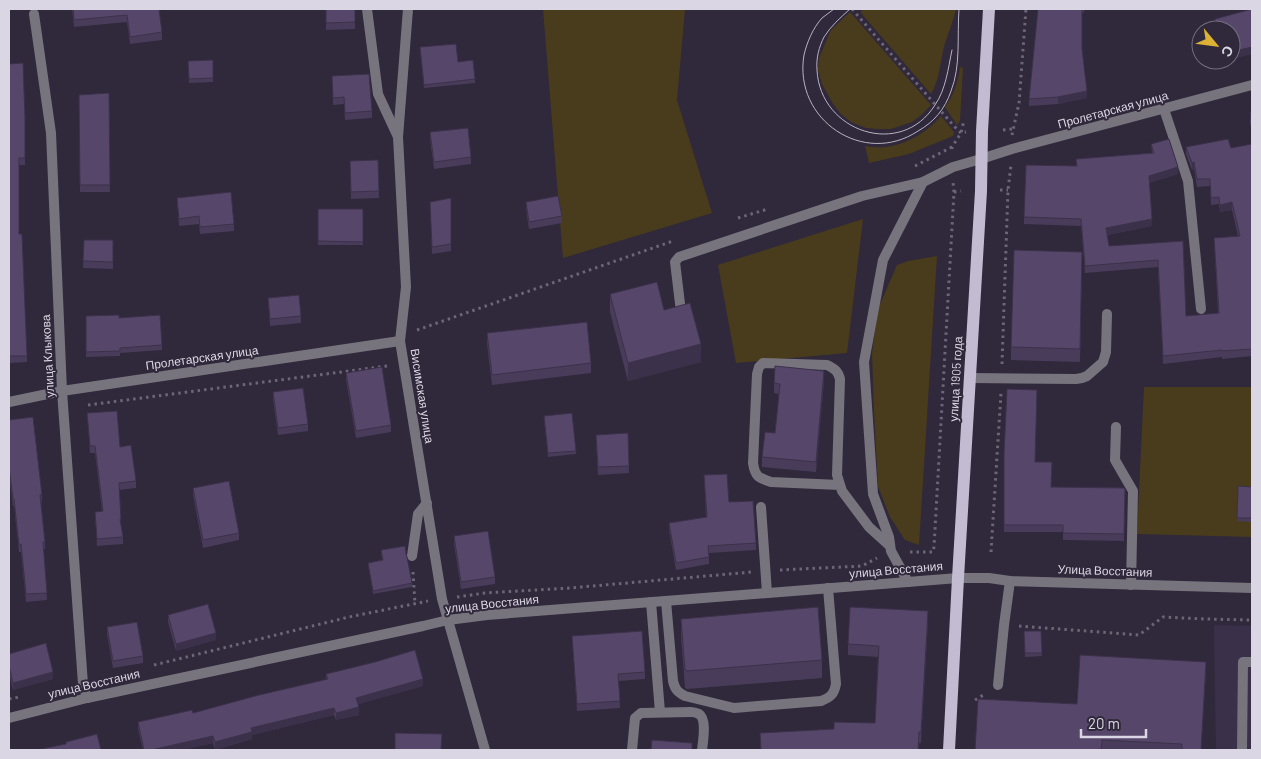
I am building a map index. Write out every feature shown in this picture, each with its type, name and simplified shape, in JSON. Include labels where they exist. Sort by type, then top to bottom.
[{"type":"main road","name":"улица 1905 года","points":[[949,750],[981,191],[989,9]]},
{"type":"street","points":[[367,9],[378,94],[398,137]]},
{"type":"street","name":"Висимская улица","points":[[408,9],[398,137],[406,287],[400,341],[442,598],[485,750]]},
{"type":"street","name":"улица Клыкова","points":[[33,11],[51,133],[62,391],[84,684],[87,698]]},
{"type":"street","name":"Пролетарская улица","points":[[681,312],[675,262],[679,257],[862,196],[923,182],[953,167],[1012,149],[1252,85]]},
{"type":"street","points":[[1164,109],[1188,181],[1201,309]]},
{"type":"street","points":[[891,549],[889,537],[873,494],[864,362],[883,260],[923,182]]},
{"type":"street","points":[[970,378],[1082,378],[1099,366],[1105,357],[1107,314]]},
{"type":"street","name":"Пролетарская улица","points":[[9,402],[62,391],[400,341]]},
{"type":"street","points":[[840,485],[771,482],[761,478],[754,472],[757,374],[758,367],[763,363],[827,365],[839,372],[837,475],[840,485],[869,527],[891,549],[908,582]]},
{"type":"street","points":[[1116,427],[1115,460],[1133,491],[1131,585]]},
{"type":"street","points":[[412,556],[418,514],[427,503]]},
{"type":"street","points":[[761,507],[767,593]]},
{"type":"street","name":"Улица Восстания","points":[[958,578],[1252,588]]},
{"type":"street","name":"улица Восстания","points":[[9,718],[87,698],[448,620],[487,615],[958,578]]},
{"type":"street","points":[[998,685],[1010,581]]},
{"type":"street","points":[[666,601],[674,688],[678,693],[686,696],[734,708],[744,708],[822,701],[830,698],[835,692],[836,684],[828,588]]},
{"type":"street","points":[[651,602],[660,712]]},
{"type":"street","points":[[1242,750],[1243,662],[1252,662]]},
{"type":"street","points":[[632,750],[635,718],[641,713],[660,712],[698,713],[704,724],[702,750]]},
{"type":"path","points":[[854,9],[935,105],[962,132]]},
{"type":"path","points":[[1003,130],[1013,129],[1018,103],[1026,9]]},
{"type":"path","points":[[908,169],[952,147]]},
{"type":"path","points":[[1000,190],[1008,190],[1011,165]]},
{"type":"path","points":[[442,598],[766,571],[862,566],[891,549],[933,552],[954,192],[953,179]]},
{"type":"path","points":[[954,192],[961,191]]},
{"type":"path","points":[[733,220],[760,211]]},
{"type":"path","points":[[416,330],[677,240]]},
{"type":"path","points":[[64,408],[387,366],[400,341]]},
{"type":"path","points":[[152,666],[349,617],[415,604],[412,556]]},
{"type":"path","points":[[1004,625],[1139,635],[1163,617],[1252,620]]},
{"type":"path","points":[[9,699],[27,695]]},
{"type":"shaded area","points":[[543,9],[685,9],[677,100],[712,213],[563,258]]},
{"type":"shaded area","points":[[864,9],[956,9],[944,46],[938,78],[931,94],[861,13]]},
{"type":"shaded area","points":[[850,12],[931,105],[912,122],[891,129],[866,128],[851,122],[833,104],[822,84],[818,70],[819,58],[831,30]]},
{"type":"shaded area","points":[[960,67],[963,68],[960,121],[957,125],[945,107],[955,88]]},
{"type":"shaded area","points":[[941,116],[954,132],[953,136],[909,154],[869,163],[865,146],[887,147],[897,145],[917,136],[934,124]]},
{"type":"shaded area","points":[[863,219],[847,353],[736,363],[718,265]]},
{"type":"shaded area","points":[[937,256],[919,545],[905,540],[890,517],[878,486],[872,353],[878,309],[897,265]]},
{"type":"shaded area","points":[[1144,387],[1252,387],[1252,537],[1137,534]]},
{"type":"shaded area","points":[[1214,625],[1252,626],[1252,750],[1216,750]]},
{"type":"building","points":[[73,9],[159,9],[162,32],[130,37],[127,15],[74,20]]},
{"type":"building","points":[[326,9],[355,9],[355,22],[326,23]]},
{"type":"building","points":[[1038,9],[1082,9],[1082,49],[1087,91],[1058,97],[1029,99]]},
{"type":"building","points":[[1252,9],[1252,47],[1241,50],[1241,20],[1215,19]]},
{"type":"building","points":[[456,44],[458,62],[473,60],[475,79],[424,85],[420,47]]},
{"type":"building","points":[[213,60],[213,78],[189,79],[188,61]]},
{"type":"building","points":[[23,63],[25,158],[19,158],[19,234],[22,234],[27,356],[9,356],[9,64]]},
{"type":"building","points":[[369,74],[372,111],[345,113],[344,97],[333,98],[332,76]]},
{"type":"building","points":[[109,93],[110,185],[80,185],[79,95]]},
{"type":"building","points":[[468,128],[471,157],[434,162],[430,132]]},
{"type":"building","points":[[1169,139],[1178,167],[1149,176],[1152,219],[1106,228],[1109,246],[1183,241],[1186,316],[1219,313],[1214,238],[1240,236],[1232,202],[1220,205],[1219,197],[1211,198],[1210,179],[1197,179],[1194,162],[1192,163],[1186,147],[1228,139],[1231,148],[1252,144],[1252,349],[1163,356],[1158,260],[1085,266],[1081,219],[1024,217],[1026,165],[1077,166],[1076,159],[1154,153],[1151,144]]},
{"type":"building","points":[[378,160],[379,191],[351,192],[350,161]]},
{"type":"building","points":[[231,192],[234,224],[200,227],[199,216],[179,219],[177,198]]},
{"type":"building","points":[[558,196],[562,216],[529,222],[526,202]]},
{"type":"building","points":[[451,198],[451,244],[432,247],[430,202]]},
{"type":"building","points":[[318,209],[363,209],[363,242],[318,241]]},
{"type":"building","points":[[84,240],[113,240],[113,262],[83,261]]},
{"type":"building","points":[[1014,250],[1082,252],[1080,349],[1011,347]]},
{"type":"building","points":[[657,282],[664,310],[690,303],[701,344],[628,363],[610,294]]},
{"type":"building","points":[[299,295],[301,316],[270,319],[268,298]]},
{"type":"building","points":[[119,315],[119,318],[160,315],[162,345],[120,348],[120,351],[86,352],[86,316]]},
{"type":"building","points":[[587,322],[591,363],[492,375],[487,333]]},
{"type":"building","points":[[775,366],[824,371],[816,462],[762,457],[765,432],[775,433],[780,384],[774,383]]},
{"type":"building","points":[[382,367],[391,425],[356,431],[346,373]]},
{"type":"building","points":[[303,388],[308,424],[278,428],[273,392]]},
{"type":"building","points":[[1007,389],[1037,390],[1035,462],[1052,462],[1051,487],[1125,488],[1124,534],[1063,533],[1063,525],[1004,525],[1004,454]]},
{"type":"building","points":[[117,411],[120,447],[131,445],[136,481],[119,483],[120,519],[123,537],[97,539],[95,512],[103,511],[95,446],[90,446],[87,413]]},
{"type":"building","points":[[572,413],[576,451],[548,453],[544,416]]},
{"type":"building","points":[[33,417],[42,495],[40,495],[45,542],[43,542],[47,593],[26,594],[21,544],[19,545],[9,467],[9,420]]},
{"type":"building","points":[[628,433],[629,466],[598,467],[596,435]]},
{"type":"building","points":[[727,474],[729,502],[753,501],[756,543],[708,546],[709,557],[676,563],[669,523],[707,517],[704,475]]},
{"type":"building","points":[[229,481],[239,533],[203,540],[193,488]]},
{"type":"building","points":[[1238,486],[1252,487],[1252,518],[1237,518]]},
{"type":"building","points":[[488,531],[495,577],[461,582],[454,536]]},
{"type":"building","points":[[405,546],[412,583],[373,591],[368,563],[383,560],[381,550]]},
{"type":"building","points":[[208,604],[216,633],[176,644],[168,615]]},
{"type":"building","points":[[818,607],[822,660],[685,670],[681,619]]},
{"type":"building","points":[[850,607],[928,611],[921,732],[919,732],[918,750],[761,750],[760,733],[834,729],[834,722],[875,723],[879,646],[848,644]]},
{"type":"building","points":[[137,622],[143,656],[113,661],[107,627]]},
{"type":"building","points":[[642,631],[645,672],[618,674],[620,701],[577,704],[572,636]]},
{"type":"building","points":[[1024,631],[1041,631],[1042,653],[1025,653]]},
{"type":"building","points":[[46,643],[53,672],[13,683],[9,666],[9,654]]},
{"type":"building","points":[[415,650],[423,679],[356,698],[359,707],[336,713],[334,708],[251,728],[252,732],[215,742],[213,736],[144,750],[138,722],[192,710],[193,713],[328,679],[326,674]]},
{"type":"building","points":[[1080,655],[1206,662],[1201,750],[1182,750],[1182,744],[1102,740],[1101,750],[975,750],[978,699],[1077,704]]},
{"type":"building","points":[[395,733],[442,734],[441,750],[395,750]]},
{"type":"building","points":[[97,734],[101,750],[36,750],[66,744],[66,742]]},
{"type":"building","points":[[652,740],[692,743],[692,750],[651,750]]},
{"type":"tram line","points":[[834,9],[819,22],[805,50],[804,78],[810,99],[821,117],[837,131],[855,140],[876,143],[897,141],[918,131],[934,119],[949,98],[956,71],[959,9]]},
{"type":"tram line","points":[[850,9],[824,37],[818,53],[817,70],[822,92],[832,109],[847,123],[864,131],[884,134],[903,131],[920,122],[939,99],[946,79],[952,50]]}]
